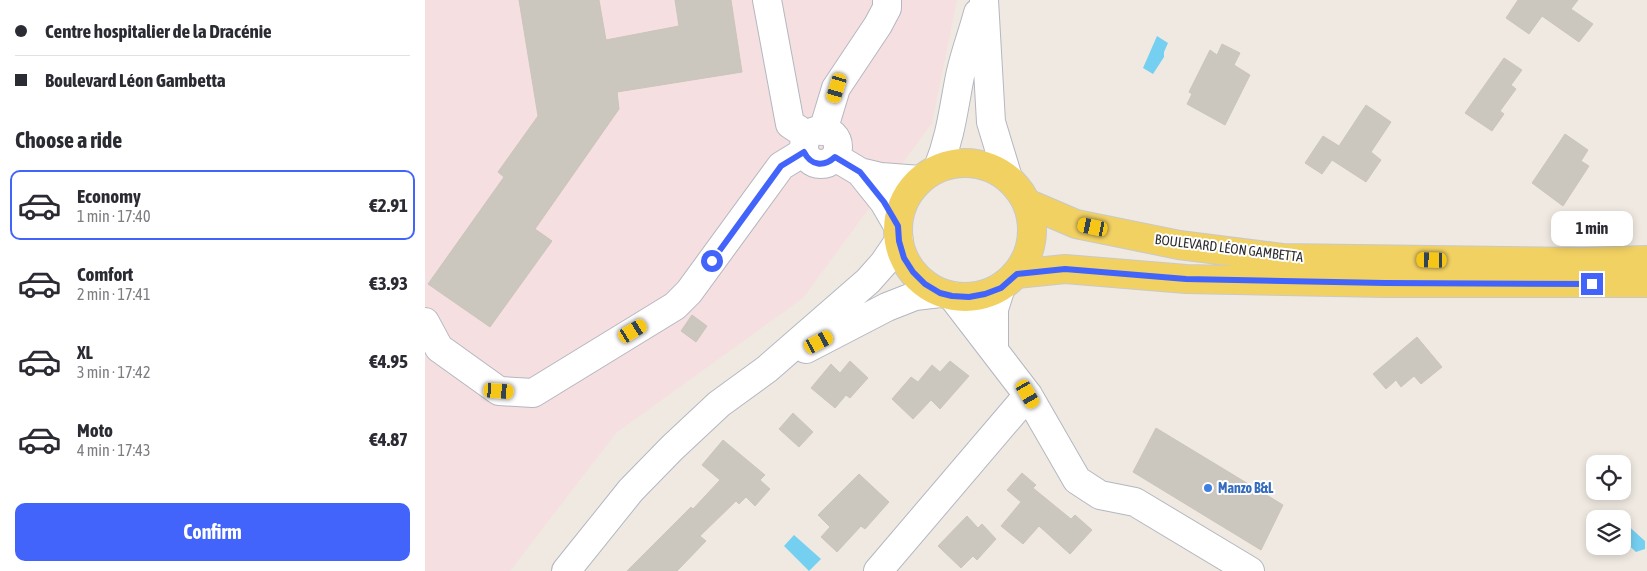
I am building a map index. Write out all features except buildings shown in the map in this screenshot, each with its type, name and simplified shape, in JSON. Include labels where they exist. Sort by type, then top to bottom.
[{"type":"main road","points":[[955,163],[974,163],[992,168],[1008,178],[1019,189],[1027,203],[1032,221],[1032,240],[1027,258],[1009,280],[985,294],[969,297],[946,294],[925,284],[913,272],[904,258],[898,234],[901,209],[909,193],[929,174],[955,163]]},
{"type":"main road","name":"BOULEVARD LÉON GAMBETTA","points":[[1027,203],[1075,224],[1179,245],[1281,258],[1584,262],[1647,260]]},
{"type":"main road","name":"BOULEVARD LÉON GAMBETTA","points":[[1009,280],[1065,269],[1206,280],[1385,283],[1647,283]]},
{"type":"street","points":[[767,0],[790,124],[812,140]]},
{"type":"street","points":[[887,0],[887,8],[878,26],[837,88],[812,140],[811,161],[815,163],[826,164],[835,157],[860,172],[881,177],[929,174],[947,146],[954,118],[959,80],[983,0]]},
{"type":"street","points":[[983,0],[991,122],[1008,178]]},
{"type":"street","points":[[425,322],[439,348],[499,391],[533,393],[675,306],[689,292],[781,166],[812,140]]},
{"type":"street","points":[[566,571],[631,490],[672,448],[719,404],[767,369],[868,281],[884,263],[898,234],[884,202],[860,172]]},
{"type":"street","points":[[994,349],[993,309],[1009,280]]},
{"type":"street","points":[[767,369],[887,307],[915,296],[946,294],[994,349],[1028,394],[1077,480],[1100,496],[1135,502],[1215,563],[1250,571]]},
{"type":"street","points":[[878,571],[1028,394]]},
{"type":"shaded area","points":[[425,0],[957,0],[932,123],[803,298],[616,433],[510,571],[425,571]]},
{"type":"water","points":[[1157,36],[1168,43],[1164,57],[1153,74],[1143,68]]},
{"type":"water","points":[[1631,528],[1645,541],[1645,549],[1636,552],[1631,547]]},
{"type":"water","points":[[794,535],[821,559],[809,571],[784,546]]},
{"type":"place","name":"Manzo B&L","points":[[1208,488]]},
{"type":"route","points":[[712,261],[781,166],[804,152],[815,163],[826,164],[835,157],[860,172],[884,202],[898,226],[899,241],[904,258],[913,272],[925,284],[940,293],[952,296],[969,297],[985,294],[1001,288],[1017,274],[1065,269],[1186,279],[1385,283],[1592,284]]}]
